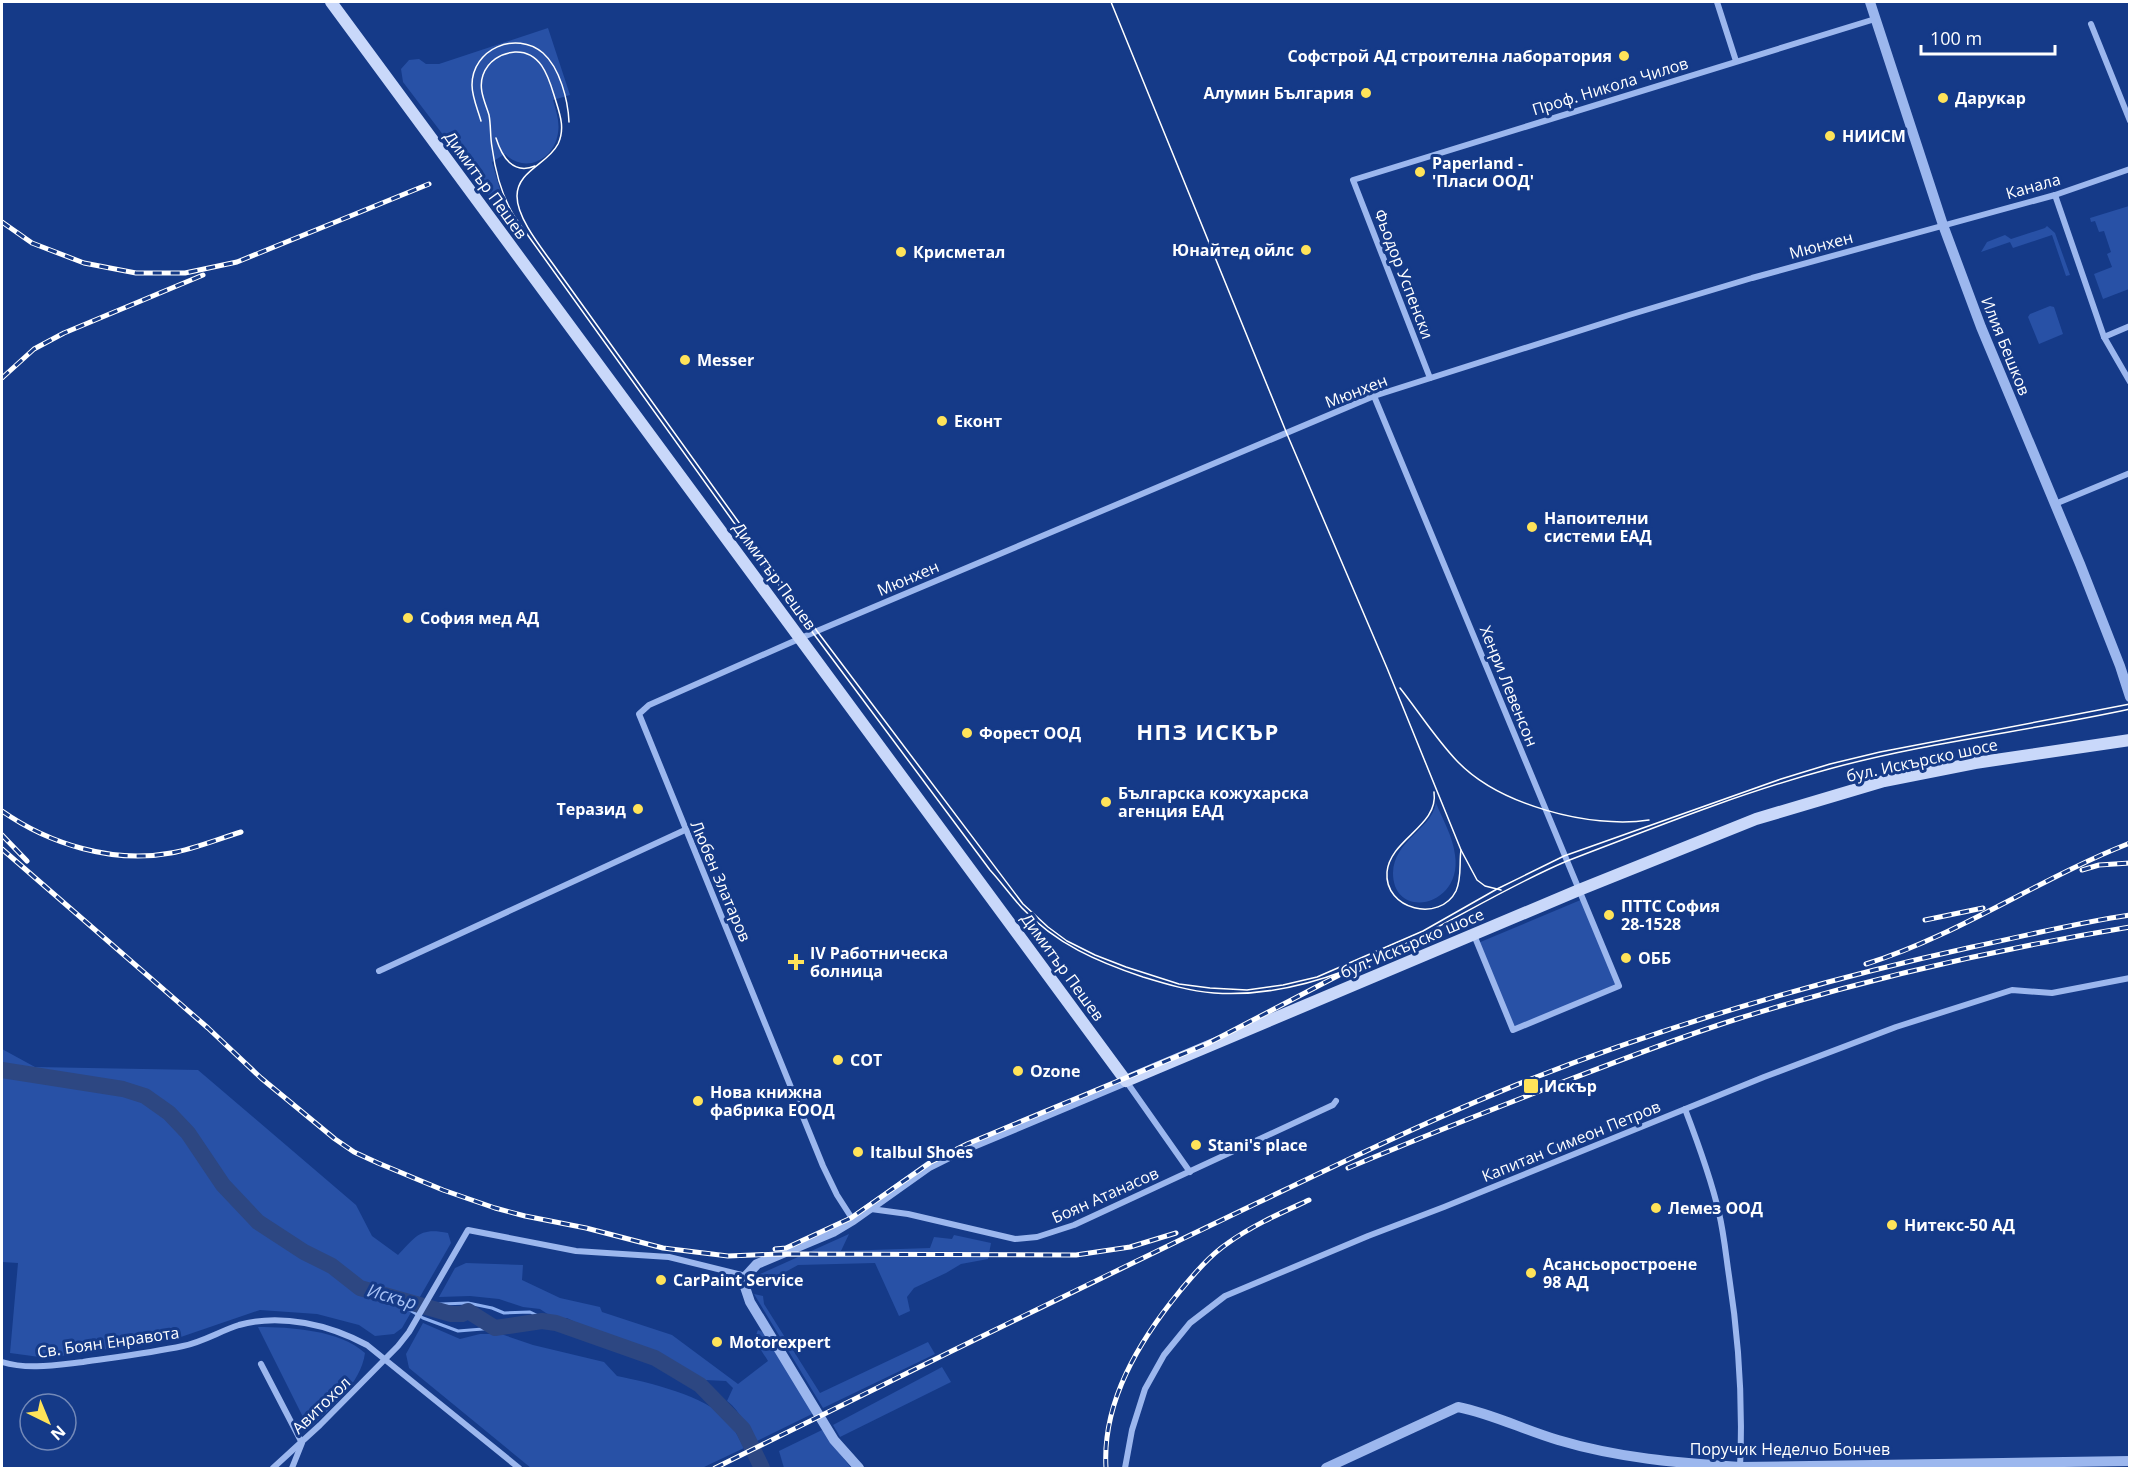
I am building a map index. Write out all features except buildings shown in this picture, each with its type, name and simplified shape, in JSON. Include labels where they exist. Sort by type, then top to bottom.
[{"type":"main road","name":"Димитър Пешев","points":[[330,2],[1126,1081]]},
{"type":"main road","name":"бул. Искърско шосе","points":[[1126,1081],[1579,890],[1756,819],[1884,781],[1975,763],[2130,740]]},
{"type":"street","points":[[1717,2],[1736,60]]},
{"type":"street","name":"Илия Бешков","points":[[1870,2],[1943,225],[1981,327],[2055,504],[2120,666],[2130,697]]},
{"type":"street","name":"Проф. Никола Чилов","points":[[1353,180],[1875,19]]},
{"type":"street","points":[[2091,24],[2130,121]]},
{"type":"street","name":"Канала","points":[[1943,225],[2055,195],[2130,169]]},
{"type":"street","name":"Фьодор Успенски","points":[[1353,180],[1430,378]]},
{"type":"street","points":[[2055,195],[2104,337],[2130,382]]},
{"type":"street","name":"Мюнхен","points":[[800,638],[1374,396],[1696,295],[1943,225]]},
{"type":"street","points":[[2104,337],[2130,326]]},
{"type":"street","name":"Хенри Левенсон","points":[[1374,396],[1618,986],[1513,1030],[1474,935]]},
{"type":"street","points":[[2055,504],[2130,473]]},
{"type":"street","name":"Любен Златаров","points":[[800,638],[649,705],[639,714],[824,1166],[837,1195],[853,1221]]},
{"type":"street","points":[[379,971],[685,830]]},
{"type":"street","name":"Капитан Симеон Петров","points":[[1125,1468],[1132,1430],[1145,1389],[1159,1364],[1190,1323],[1225,1296],[1368,1236],[1896,1027],[2012,990],[2052,993],[2130,978]]},
{"type":"street","name":"Димитър Пешев","points":[[1126,1081],[1190,1172]]},
{"type":"street","name":"бул. Искърско шосе","points":[[746,1276],[757,1264],[833,1232],[853,1221],[929,1166],[1126,1081]]},
{"type":"street","name":"Боян Атанасов","points":[[871,1209],[908,1214],[998,1236],[1026,1239],[1049,1234],[1074,1225],[1190,1172],[1333,1105],[1336,1101]]},
{"type":"street","points":[[1685,1109],[1719,1214],[1726,1255],[1736,1325],[1742,1396],[1740,1468]]},
{"type":"street","name":"Авитохол","points":[[273,1468],[302,1443],[386,1359],[409,1332],[468,1230],[576,1251],[669,1257],[746,1276]]},
{"type":"street","points":[[746,1276],[744,1284],[750,1302],[834,1440],[859,1468]]},
{"type":"street","name":"Св. Боян Енравота","points":[[2,1362],[26,1366],[47,1366],[114,1358],[184,1346],[242,1324],[268,1320],[294,1322],[347,1334],[367,1345],[519,1468]]},
{"type":"street","points":[[261,1364],[302,1443],[292,1468]]},
{"type":"street","name":"Поручик Неделчо Бончев","points":[[1326,1468],[1458,1407],[1474,1410],[1557,1440],[1616,1455],[1740,1468],[2130,1461]]},
{"type":"shaded area","points":[[548,28],[570,95],[553,100],[558,133],[551,150],[545,157],[530,163],[521,163],[505,154],[492,162],[505,207],[497,206],[403,82],[401,69],[409,60],[419,59],[426,64],[439,64]]},
{"type":"shaded area","points":[[2129,206],[2129,289],[2103,299],[2094,274],[2112,267],[2107,254],[2111,252],[2104,231],[2099,232],[2095,221],[2091,222],[2090,218]]},
{"type":"shaded area","points":[[2047,226],[2055,233],[2070,275],[2066,276],[2052,235],[2013,248],[2010,242],[1981,252],[1987,242],[2005,235],[2011,239]]},
{"type":"shaded area","points":[[2050,306],[2054,307],[2063,334],[2039,344],[2028,317]]},
{"type":"shaded area","points":[[1436,803],[1452,842],[1455,873],[1449,886],[1439,896],[1427,902],[1415,902],[1404,898],[1396,888],[1393,873],[1395,862],[1406,843],[1427,821]]},
{"type":"shaded area","points":[[1583,899],[1619,986],[1513,1030],[1478,943]]},
{"type":"shaded area","points":[[2,1049],[35,1067],[198,1070],[356,1205],[372,1236],[398,1255],[414,1238],[425,1232],[448,1233],[451,1243],[402,1328],[394,1334],[375,1336],[359,1325],[317,1314],[260,1310],[175,1339],[47,1358],[10,1353],[18,1263],[2,1262]]},
{"type":"shaded area","points":[[849,1234],[841,1251],[930,1248],[934,1237],[952,1239],[954,1235],[991,1243],[988,1259],[961,1264],[914,1288],[907,1297],[910,1311],[899,1316],[875,1263],[798,1265],[769,1281],[758,1275]]},
{"type":"shaded area","points":[[466,1263],[523,1265],[522,1280],[560,1298],[600,1307],[602,1312],[672,1335],[738,1384],[768,1361],[756,1338],[758,1330],[763,1332],[814,1413],[755,1442],[740,1415],[727,1401],[733,1388],[726,1381],[705,1380],[663,1356],[587,1328],[567,1318],[555,1319],[540,1309],[523,1307],[499,1299],[470,1296],[439,1297],[455,1268]]},
{"type":"shaded area","points":[[754,1294],[763,1296],[764,1304],[820,1393],[928,1342],[935,1354],[823,1408]]},
{"type":"shaded area","points":[[423,1323],[460,1339],[480,1334],[501,1334],[533,1345],[604,1362],[617,1376],[676,1391],[718,1411],[730,1423],[744,1448],[702,1468],[531,1468],[409,1368],[406,1354]]},
{"type":"shaded area","points":[[258,1327],[314,1331],[342,1339],[365,1353],[358,1375],[351,1385],[309,1429]]},
{"type":"shaded area","points":[[942,1367],[951,1382],[840,1437],[833,1425]]},
{"type":"shaded area","points":[[822,1430],[851,1468],[784,1468],[779,1451]]},
{"type":"waterway","name":"Искър","points":[[2,1070],[123,1089],[145,1096],[169,1113],[188,1133],[223,1185],[258,1222],[304,1252],[332,1266],[360,1288],[451,1314],[462,1314],[468,1311],[495,1328],[542,1321],[556,1323],[655,1358],[700,1385],[743,1429],[762,1468]]},
{"type":"waterway","points":[[385,1295],[423,1318],[458,1331],[495,1328]]},
{"type":"waterway","points":[[415,1305],[468,1303],[504,1313],[530,1312],[551,1322]]},
{"type":"tram line","points":[[1111,2],[1287,434],[1387,668],[1461,850],[1477,880],[1485,886],[1501,890]]},
{"type":"tram line","points":[[481,121],[472,85],[474,72],[479,62],[497,47],[521,43],[532,46],[543,53],[554,67],[565,94],[569,122]]},
{"type":"tram line","points":[[2130,704],[1880,752],[1781,779],[1564,856],[1497,889],[1423,931],[1317,977],[1247,990],[1179,984],[1126,967],[1067,941],[1023,904],[817,631],[539,245],[522,215],[518,205],[518,187],[527,174],[553,151],[560,138],[561,120],[546,72],[531,55],[515,52],[500,56],[492,62],[483,75],[482,90],[489,115],[495,165],[514,216],[813,633],[990,870],[1035,921],[1063,942],[1110,965],[1169,985],[1214,993],[1262,992],[1308,983],[1352,968],[1396,948],[1567,861],[1763,789],[1829,769],[1903,751],[2130,709]]},
{"type":"tram line","points":[[496,138],[505,158],[515,166],[520,168],[535,166]]},
{"type":"tram line","points":[[1400,688],[1457,761],[1475,777],[1496,790],[1521,801],[1573,817],[1600,821],[1649,820]]},
{"type":"tram line","points":[[1434,792],[1434,804],[1429,814],[1396,850],[1390,860],[1387,872],[1388,885],[1394,896],[1414,908],[1438,907],[1448,901],[1458,886],[1461,850]]},
{"type":"railway","points":[[2,222],[32,243],[84,263],[136,273],[185,273],[237,262],[429,184]]},
{"type":"railway","points":[[2,378],[34,349],[64,333],[203,275]]},
{"type":"railway","points":[[2,811],[20,823],[61,842],[104,853],[127,856],[171,853],[241,832]]},
{"type":"railway","points":[[2,835],[27,861]]},
{"type":"railway","points":[[1866,964],[1934,938],[2130,843]]},
{"type":"railway","points":[[2,849],[208,1028],[261,1078],[335,1139],[354,1152],[378,1163],[443,1190],[495,1208],[663,1248],[728,1256],[780,1254],[1076,1255],[1130,1247],[1176,1233]]},
{"type":"railway","points":[[2082,870],[2099,865],[2130,863]]},
{"type":"railway","points":[[1925,920],[1983,908]]},
{"type":"railway","points":[[715,1468],[1308,1178],[1486,1097],[1531,1079],[1639,1039],[1749,1004],[1916,960],[2130,915]]},
{"type":"railway","points":[[1348,1168],[1580,1075],[1785,1004],[1932,966],[2130,927]]},
{"type":"railway","points":[[775,1249],[786,1248],[851,1218],[931,1162],[967,1144],[1207,1044],[1366,961]]},
{"type":"railway","points":[[1106,1468],[1106,1443],[1117,1396],[1138,1352],[1165,1310],[1197,1271],[1221,1248],[1257,1225],[1309,1200]]},
{"type":"place","name":"Софстрой АД строителна лаборатория","points":[[1624,56]]},
{"type":"place","name":"Алумин България","points":[[1366,93]]},
{"type":"place","name":"Дарукар","points":[[1943,98]]},
{"type":"place","name":"НИИСМ","points":[[1830,136]]},
{"type":"place","name":"Paperland - 'Пласи ООД'","points":[[1420,172]]},
{"type":"place","name":"Юнайтед ойлс","points":[[1306,250]]},
{"type":"place","name":"Крисметал","points":[[901,252]]},
{"type":"place","name":"Messer","points":[[685,360]]},
{"type":"place","name":"Еконт","points":[[942,421]]},
{"type":"place","name":"Напоителни системи ЕАД","points":[[1532,527]]},
{"type":"place","name":"София мед АД","points":[[408,618]]},
{"type":"place","name":"Форест ООД","points":[[967,733]]},
{"type":"place","name":"Българска кожухарска агенция ЕАД","points":[[1106,802]]},
{"type":"place","name":"Теразид","points":[[638,809]]},
{"type":"place","name":"ПТТС София 28-1528","points":[[1609,915]]},
{"type":"place","name":"ОББ","points":[[1626,958]]},
{"type":"place","name":"IV Работническа болница","points":[[796,962]]},
{"type":"place","name":"СОТ","points":[[838,1060]]},
{"type":"place","name":"Ozone","points":[[1018,1071]]},
{"type":"place","name":"Искър","points":[[1531,1086]]},
{"type":"place","name":"Нова книжна фабрика ЕООД","points":[[698,1101]]},
{"type":"place","name":"Stani's place","points":[[1196,1145]]},
{"type":"place","name":"Italbul Shoes","points":[[858,1152]]},
{"type":"place","name":"Лемез ООД","points":[[1656,1208]]},
{"type":"place","name":"Нитекс-50 АД","points":[[1892,1225]]},
{"type":"place","name":"Асансьоростроене 98 АД","points":[[1531,1273]]},
{"type":"place","name":"CarPaint Service","points":[[661,1280]]},
{"type":"place","name":"Motorexpert","points":[[717,1342]]},
{"type":"district","name":"НПЗ ИСКЪР","points":[[1208,732]]}]
